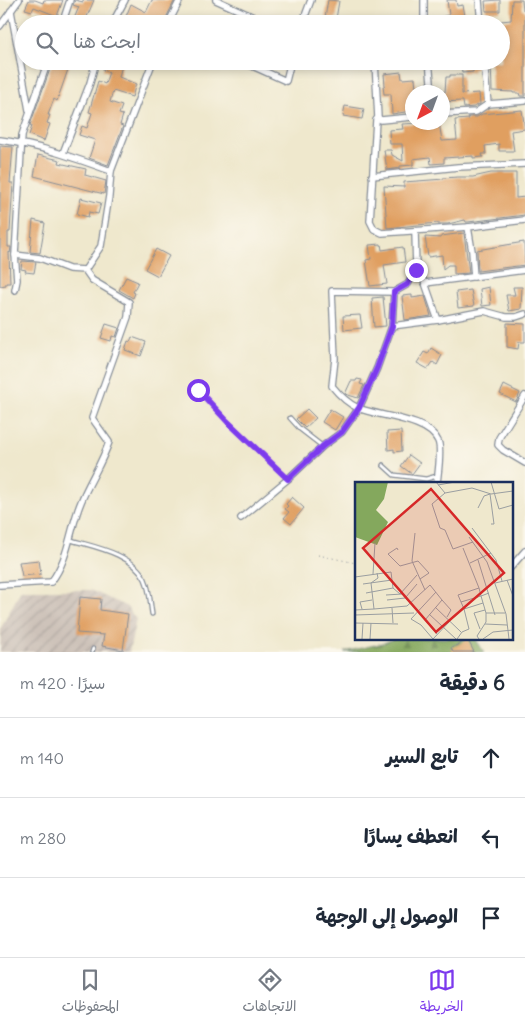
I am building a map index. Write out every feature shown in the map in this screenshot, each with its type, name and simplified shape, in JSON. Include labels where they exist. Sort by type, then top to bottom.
[{"type":"street","points":[[0,26],[19,0]]},
{"type":"street","points":[[65,15],[70,0]]},
{"type":"street","points":[[117,15],[125,0]]},
{"type":"street","points":[[172,15],[180,0]]},
{"type":"street","points":[[216,0],[249,15]]},
{"type":"street","points":[[305,15],[311,0]]},
{"type":"street","points":[[424,0],[424,15]]},
{"type":"street","points":[[478,0],[480,15]]},
{"type":"street","points":[[11,11],[15,32]]},
{"type":"street","points":[[22,70],[30,112]]},
{"type":"street","points":[[15,290],[17,280],[15,255],[21,143],[45,70]]},
{"type":"street","points":[[63,153],[94,70]]},
{"type":"street","points":[[85,270],[101,246],[111,171],[150,70]]},
{"type":"street","points":[[261,70],[286,81],[289,70]]},
{"type":"street","points":[[375,70],[378,118],[370,221],[374,229],[382,233],[525,220]]},
{"type":"street","points":[[430,70],[431,85]]},
{"type":"street","points":[[485,70],[488,104]]},
{"type":"street","points":[[450,114],[476,112],[488,104],[525,101]]},
{"type":"street","points":[[378,118],[381,120],[405,118]]},
{"type":"street","points":[[0,140],[63,153],[111,171]]},
{"type":"street","points":[[372,176],[458,167],[525,164]]},
{"type":"street","points":[[468,226],[474,277]]},
{"type":"street","points":[[415,231],[416,270],[408,284],[394,292],[332,291],[335,360],[332,386],[342,399],[359,408],[413,423],[432,432],[439,442],[437,482]]},
{"type":"street","points":[[15,255],[40,258],[69,269],[85,270]]},
{"type":"street","points":[[0,585],[51,582],[56,575],[71,540],[80,504],[109,442],[92,418],[128,317],[129,302],[92,280],[85,270]]},
{"type":"street","points":[[416,270],[425,283],[438,320]]},
{"type":"street","points":[[425,283],[525,270]]},
{"type":"street","points":[[240,518],[288,479],[323,446],[342,432],[359,408],[377,368],[392,326],[394,292]]},
{"type":"street","points":[[392,326],[484,311],[506,317],[516,317],[525,314]]},
{"type":"street","points":[[524,399],[498,438],[498,446],[525,463]]},
{"type":"street","points":[[512,566],[525,551]]},
{"type":"lane","points":[[290,418],[300,429],[323,446]]},
{"type":"lane","points":[[383,465],[394,475],[426,479],[438,476]]},
{"type":"lane","points":[[71,540],[99,548],[126,559],[138,568],[148,588],[152,614]]},
{"type":"path","points":[[198,390],[227,421],[288,479]]},
{"type":"path","points":[[318,555],[355,563]]},
{"type":"shaded area","points":[[21,590],[91,590],[127,607],[136,619],[129,652],[0,652],[1,628]]},
{"type":"green space","points":[[391,640],[476,640],[484,652],[344,652]]},
{"type":"building","points":[[29,0],[43,3],[44,0],[63,0],[57,15],[34,7],[32,11],[25,9]]},
{"type":"building","points":[[75,0],[83,2],[83,0],[94,0],[88,15],[76,15],[79,7],[73,5]]},
{"type":"building","points":[[152,0],[175,0],[168,15],[127,15],[131,4],[146,12]]},
{"type":"building","points":[[328,0],[339,1],[337,15],[326,15]]},
{"type":"building","points":[[447,0],[456,0],[457,6],[463,5],[465,15],[449,15]]},
{"type":"building","points":[[500,0],[500,11],[486,11],[485,1]]},
{"type":"building","points":[[512,0],[522,0],[523,10],[525,10],[525,96],[520,96],[519,93],[513,92],[492,91],[491,70],[510,70]]},
{"type":"building","points":[[50,70],[68,70],[57,101],[54,99],[48,115],[50,115],[47,123],[50,124],[44,141],[29,135],[32,126],[30,125]]},
{"type":"building","points":[[103,70],[121,70],[119,77],[136,84],[132,97],[113,91],[110,102],[122,106],[119,114],[123,115],[120,125],[123,126],[108,165],[89,158],[95,140],[79,135],[82,126],[87,128],[92,113],[89,112],[98,81],[105,84],[109,72]]},
{"type":"building","points":[[462,70],[473,70],[473,72],[462,73]]},
{"type":"building","points":[[401,72],[402,79],[415,78],[416,85],[405,85],[405,112],[392,114],[391,94],[384,94],[384,74]]},
{"type":"building","points":[[450,75],[462,75],[462,94],[479,93],[480,104],[464,108],[463,101],[450,102],[450,85],[445,85],[446,77],[450,77]]},
{"type":"building","points":[[345,106],[364,109],[362,119],[343,116]]},
{"type":"building","points":[[522,110],[525,129],[511,131],[514,151],[499,151],[499,144],[485,146],[486,154],[482,154],[483,157],[444,158],[444,163],[431,164],[430,157],[413,159],[413,165],[387,170],[384,150],[391,150],[392,155],[403,161],[402,144],[390,144],[389,130],[403,129],[402,124],[405,124],[405,130],[440,130],[442,141],[457,140],[455,120],[469,119],[468,117],[477,117],[482,114]]},
{"type":"building","points":[[0,146],[13,147],[10,183],[13,183],[10,232],[8,232],[8,247],[11,247],[9,252],[10,283],[0,286]]},
{"type":"building","points":[[38,155],[60,160],[59,163],[86,169],[85,175],[106,181],[104,194],[34,176]]},
{"type":"building","points":[[491,173],[516,173],[516,198],[525,197],[525,215],[468,222],[465,220],[448,224],[438,223],[387,228],[384,186],[404,187],[404,182],[473,177]]},
{"type":"building","points":[[81,198],[101,203],[98,214],[89,212],[88,217],[77,214]]},
{"type":"building","points":[[33,220],[45,223],[40,253],[30,252]]},
{"type":"building","points":[[464,233],[469,273],[454,274],[454,265],[448,265],[443,269],[442,255],[428,257],[425,237],[441,238],[441,236]]},
{"type":"building","points":[[524,242],[525,265],[478,271],[477,250]]},
{"type":"building","points":[[381,244],[382,250],[403,247],[405,262],[384,265],[387,284],[370,286],[366,260],[371,259],[369,245]]},
{"type":"building","points":[[156,249],[169,256],[158,276],[145,269]]},
{"type":"building","points":[[22,261],[36,262],[34,273],[25,272],[26,270],[21,269]]},
{"type":"building","points":[[126,277],[138,282],[133,292],[135,293],[133,298],[119,290]]},
{"type":"building","points":[[489,287],[491,305],[482,306],[480,289]]},
{"type":"building","points":[[513,287],[522,287],[521,309],[509,311],[506,295],[515,295]]},
{"type":"building","points":[[471,290],[474,306],[458,308],[456,292]]},
{"type":"building","points":[[412,295],[412,298],[425,296],[431,316],[405,320],[402,296]]},
{"type":"building","points":[[383,297],[386,326],[374,327],[372,298]]},
{"type":"building","points":[[360,315],[362,328],[344,330],[343,316]]},
{"type":"building","points":[[507,323],[525,324],[525,342],[519,342],[518,349],[507,347]]},
{"type":"building","points":[[106,324],[119,328],[116,337],[112,336],[111,341],[101,338]]},
{"type":"building","points":[[132,337],[146,342],[141,356],[125,350],[128,341],[130,342]]},
{"type":"building","points":[[431,348],[442,355],[437,365],[433,362],[428,369],[417,363],[424,352],[428,354]]},
{"type":"building","points":[[357,379],[362,380],[360,384],[364,385],[358,398],[345,394],[351,381],[356,381]]},
{"type":"building","points":[[504,385],[520,393],[516,402],[500,394]]},
{"type":"building","points":[[307,409],[316,418],[305,428],[296,419]]},
{"type":"building","points":[[330,409],[343,417],[335,430],[322,422]]},
{"type":"building","points":[[401,431],[402,451],[394,452],[394,449],[388,450],[387,432]]},
{"type":"building","points":[[409,455],[420,463],[412,474],[401,466]]},
{"type":"building","points":[[292,497],[304,508],[291,524],[284,518],[289,512],[285,509],[288,506],[286,504]]},
{"type":"building","points":[[39,560],[41,574],[22,576],[19,562]]},
{"type":"building","points":[[80,597],[101,599],[100,610],[128,614],[123,650],[102,646],[104,635],[77,633]]},
{"type":"building","points":[[468,640],[474,652],[453,652],[451,648]]},
{"type":"route","points":[[198,390],[227,421],[288,479],[323,446],[342,432],[359,408],[377,368],[392,326],[394,292],[408,284],[416,270]]}]
